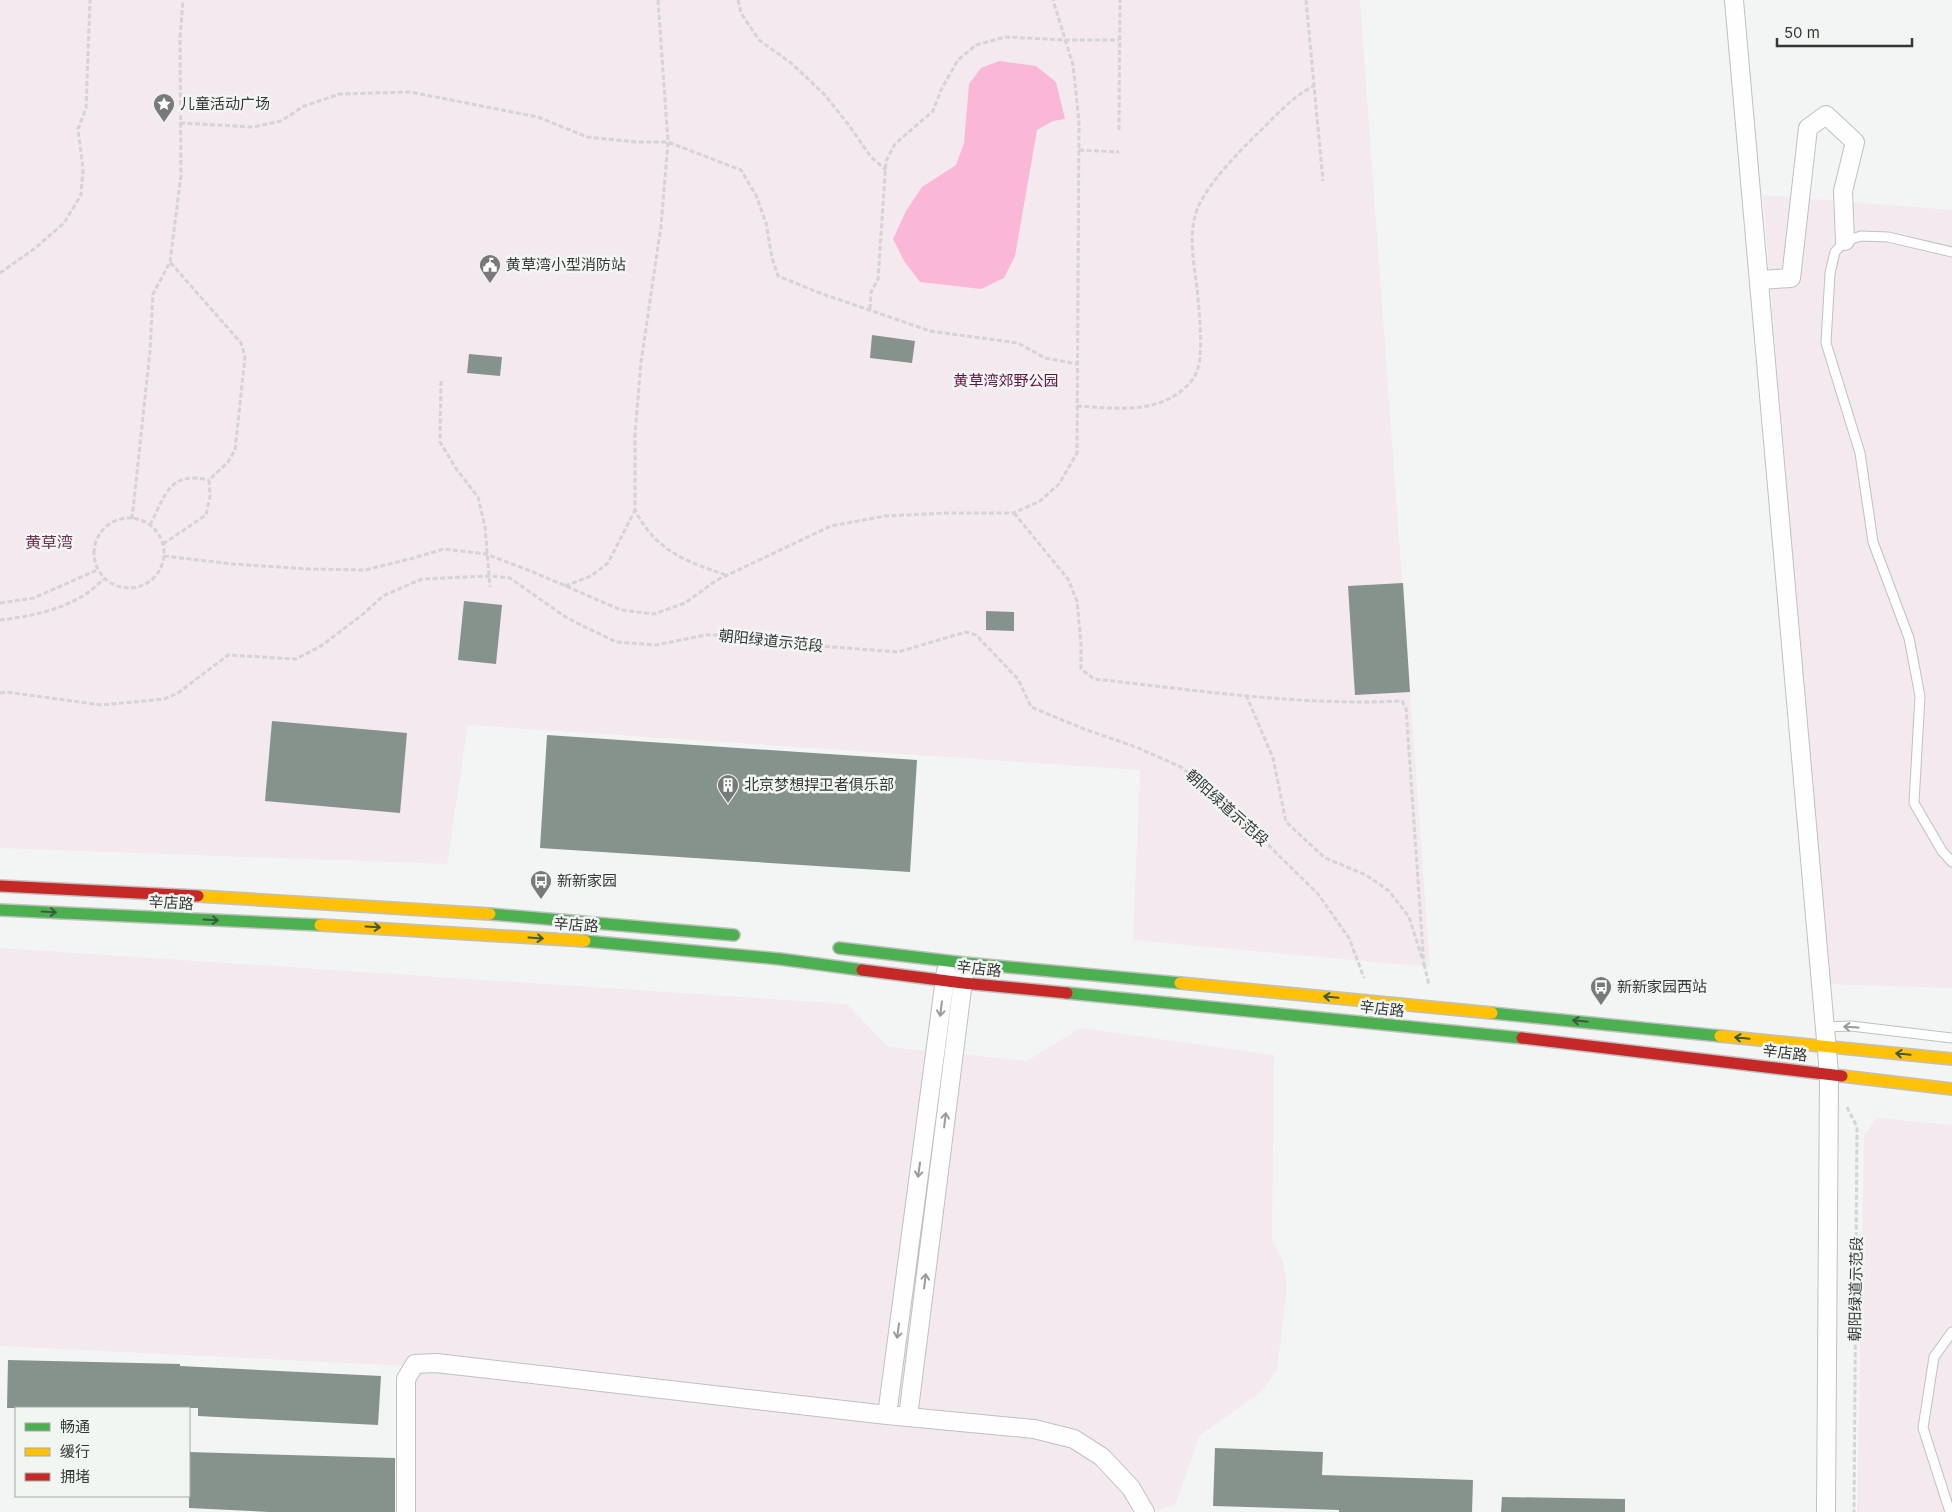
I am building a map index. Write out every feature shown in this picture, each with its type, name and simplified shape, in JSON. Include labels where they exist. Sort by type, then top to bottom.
[{"type":"main road","name":"辛店路","points":[[0,886],[396,907],[630,924],[742,936]]},
{"type":"main road","name":"辛店路","points":[[0,910],[396,928],[630,944],[780,959],[963,983],[1581,1044],[1952,1089]]},
{"type":"main road","name":"辛店路","points":[[830,946],[965,963],[1437,1006],[1952,1059]]},
{"type":"street","points":[[1734,0],[1829,1074],[1826,1512]]},
{"type":"street","points":[[1759,280],[1791,278],[1808,128],[1826,114],[1855,142],[1843,191],[1845,241]]},
{"type":"street","points":[[887,1415],[947,961]]},
{"type":"street","points":[[908,1416],[965,963]]},
{"type":"street","points":[[406,1512],[406,1379],[415,1364],[436,1363],[887,1415],[1034,1429],[1074,1439],[1102,1457],[1131,1488],[1145,1512]]},
{"type":"lane","points":[[1952,252],[1888,237],[1861,236],[1845,241],[1835,252],[1830,273],[1826,343],[1860,453],[1873,542],[1909,638],[1920,696],[1914,803],[1942,852],[1952,862]]},
{"type":"lane","points":[[1825,1027],[1851,1026],[1952,1038]]},
{"type":"lane","points":[[1950,1512],[1923,1428],[1934,1357],[1952,1332]]},
{"type":"path","points":[[0,273],[34,249],[64,222],[81,195],[83,169],[78,129],[86,108],[90,0]]},
{"type":"path","points":[[132,518],[150,352],[154,294],[170,262],[181,175],[180,37],[183,0]]},
{"type":"path","points":[[564,586],[591,576],[608,563],[635,510],[635,434],[641,362],[661,226],[668,142],[658,0]]},
{"type":"path","points":[[738,0],[741,13],[759,40],[791,63],[824,94],[871,157],[886,171]]},
{"type":"path","points":[[164,556],[271,567],[364,570],[444,549],[486,554],[621,610],[654,614],[685,603],[717,580],[831,526],[885,516],[947,512],[1014,512],[1040,500],[1059,484],[1078,453],[1079,122],[1073,65],[1053,0]]},
{"type":"path","points":[[1119,130],[1120,0]]},
{"type":"path","points":[[1306,0],[1323,181]]},
{"type":"path","points":[[870,310],[871,292],[878,279],[886,161],[895,144],[933,111],[942,88],[958,60],[976,45],[1005,38],[1119,40]]},
{"type":"path","points":[[1078,406],[1144,408],[1171,398],[1194,378],[1198,370],[1200,354],[1192,228],[1198,205],[1232,159],[1290,103],[1307,89],[1314,86]]},
{"type":"path","points":[[180,123],[253,128],[281,122],[304,106],[340,94],[410,92],[538,117],[587,137],[636,142],[668,142],[741,170],[756,195],[766,222],[772,258],[778,276],[820,293],[930,331],[1018,343],[1045,358],[1078,364]]},
{"type":"path","points":[[1079,150],[1120,152]]},
{"type":"path","points":[[170,262],[241,343],[245,357],[235,450],[228,462],[209,480]]},
{"type":"path","points":[[441,381],[440,442],[457,470],[478,497],[485,527],[490,587]]},
{"type":"path","points":[[150,524],[171,486],[182,478],[209,480]]},
{"type":"path","points":[[163,544],[206,515],[210,496],[209,480]]},
{"type":"path","points":[[635,510],[664,548],[688,562],[727,575]]},
{"type":"path","points":[[1014,512],[1068,578],[1078,601],[1081,669],[1094,679],[1246,695],[1359,703],[1402,701],[1406,708],[1424,966]]},
{"type":"path","points":[[132,518],[150,524],[158,533],[163,544],[164,556],[162,567],[147,584],[136,588],[124,588],[113,585],[97,570],[94,547],[98,536],[105,527],[115,520],[132,518]]},
{"type":"path","points":[[0,603],[34,598],[97,570]]},
{"type":"path","name":"朝阳绿道示范段","points":[[0,693],[6,692],[102,705],[164,698],[178,693],[228,655],[296,659],[321,646],[384,596],[422,579],[489,576],[510,578],[567,618],[616,642],[656,645],[706,635],[739,635],[794,644],[898,652],[966,632],[976,635],[1018,679],[1031,707],[1084,729],[1136,747],[1181,767],[1250,827],[1318,894],[1349,938],[1372,1000]]},
{"type":"path","points":[[0,620],[24,617],[52,609],[86,594],[104,578]]},
{"type":"path","points":[[1246,695],[1273,758],[1286,822],[1325,858],[1366,875],[1389,891],[1409,917],[1437,1006]]},
{"type":"path","name":"朝阳绿道示范段","points":[[1845,1104],[1857,1127],[1854,1512]]},
{"type":"green space","name":"黄草湾郊野公园","points":[[0,0],[1360,0],[1430,967],[1133,940],[1140,770],[468,725],[447,864],[0,848]]},
{"type":"green space","points":[[1763,195],[1952,210],[1952,988],[1827,984]]},
{"type":"green space","points":[[0,948],[847,1004],[888,1047],[1027,1061],[1080,1028],[1274,1055],[1272,1240],[1283,1261],[1287,1287],[1277,1370],[1259,1394],[1200,1435],[1175,1505],[1152,1512],[406,1512],[407,1366],[0,1346]]},
{"type":"green space","points":[[1877,1118],[1952,1125],[1952,1512],[1857,1512],[1864,1136]]},
{"type":"shaded area","points":[[999,61],[1036,66],[1056,82],[1065,119],[1053,121],[1037,130],[1015,256],[1004,278],[981,289],[920,282],[904,261],[893,239],[906,211],[922,187],[956,165],[964,143],[969,84],[981,68]]},
{"type":"building","points":[[872,335],[915,341],[912,363],[870,358]]},
{"type":"building","points":[[469,354],[502,357],[500,376],[467,373]]},
{"type":"building","points":[[1403,583],[1410,692],[1355,695],[1348,586]]},
{"type":"building","points":[[464,601],[502,605],[496,664],[458,660]]},
{"type":"building","points":[[986,611],[1014,612],[1014,631],[986,630]]},
{"type":"building","points":[[272,721],[407,733],[400,813],[265,801]]},
{"type":"building","name":"北京梦想捍卫者俱乐部","points":[[547,735],[917,760],[910,872],[540,848]]},
{"type":"building","points":[[8,1360],[180,1364],[180,1366],[381,1376],[378,1425],[198,1416],[198,1408],[190,1407],[7,1408]]},
{"type":"building","points":[[1215,1448],[1323,1452],[1322,1475],[1473,1480],[1472,1512],[1339,1512],[1339,1510],[1213,1506]]},
{"type":"building","points":[[190,1452],[395,1458],[395,1512],[269,1512],[189,1508]]},
{"type":"building","points":[[1502,1497],[1625,1499],[1625,1512],[1501,1512]]},
{"type":"traffic: fast","points":[[0,910],[320,925]]},
{"type":"traffic: fast","points":[[490,914],[734,935]]},
{"type":"traffic: fast","points":[[585,941],[780,959],[862,970]]},
{"type":"traffic: fast","points":[[839,948],[965,963],[1180,983]]},
{"type":"traffic: fast","points":[[1067,993],[1522,1038]]},
{"type":"traffic: fast","points":[[1492,1013],[1720,1036]]},
{"type":"traffic: slow","points":[[198,896],[490,914]]},
{"type":"traffic: slow","points":[[320,925],[585,941]]},
{"type":"traffic: slow","points":[[1180,983],[1492,1013]]},
{"type":"traffic: slow","points":[[1720,1036],[1952,1059]]},
{"type":"traffic: slow","points":[[1842,1076],[1952,1089]]},
{"type":"traffic: jam","points":[[0,886],[198,896]]},
{"type":"traffic: jam","points":[[862,970],[963,983],[1067,993]]},
{"type":"traffic: jam","points":[[1522,1038],[1842,1076]]},
{"type":"place","name":"儿童活动广场","points":[[164,123]]},
{"type":"place","name":"黄草湾小型消防站","points":[[490,284]]},
{"type":"place","name":"北京梦想捍卫者俱乐部","points":[[728,804]]},
{"type":"place","name":"新新家园","points":[[541,900]]},
{"type":"place","name":"新新家园西站","points":[[1601,1006]]},
{"type":"district","name":"黄草湾","points":[[49,542]]}]
